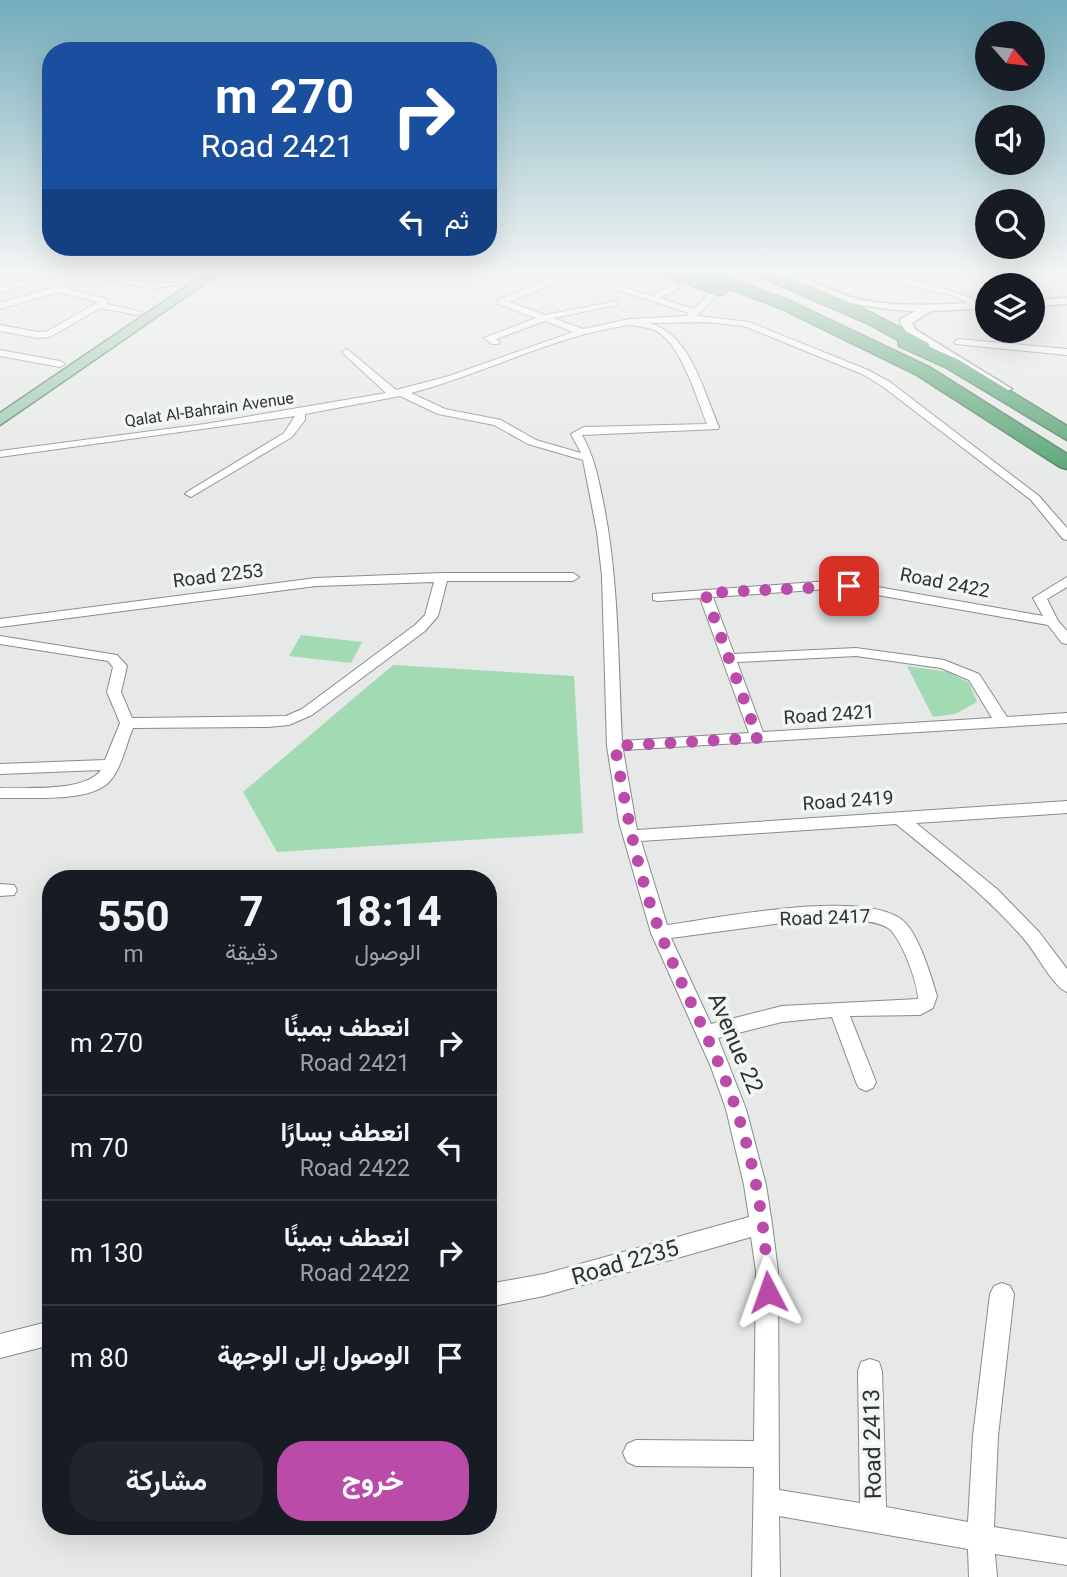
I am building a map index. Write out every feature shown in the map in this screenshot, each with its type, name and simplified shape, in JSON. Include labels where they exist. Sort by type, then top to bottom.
[{"type":"highway","points":[[856,347],[989,411]]},
{"type":"highway","points":[[874,347],[989,411],[1067,463]]},
{"type":"highway","points":[[916,347],[949,362]]},
{"type":"highway","points":[[921,347],[1067,434]]},
{"type":"main road","points":[[0,406],[87,347]]},
{"type":"main road","points":[[0,420],[107,347]]},
{"type":"street","name":"Qalat Al-Bahrain Avenue","points":[[0,454],[300,411],[397,393],[448,380],[541,347]]},
{"type":"street","name":"Avenue 22","points":[[675,347],[714,427],[579,430],[576,434],[588,458],[600,511],[608,576],[615,746],[631,836],[660,933],[721,1067],[736,1109],[755,1185],[767,1271],[766,1577]]},
{"type":"street","name":"Qalat Al-Bahrain Avenue","points":[[802,347],[865,372],[886,384],[1035,498],[1067,536]]},
{"type":"street","points":[[935,347],[1018,396],[1034,412]]},
{"type":"street","points":[[1009,347],[1067,352]]},
{"type":"street","points":[[347,352],[397,393],[442,412],[497,422],[536,443],[588,458]]},
{"type":"street","points":[[0,354],[60,365]]},
{"type":"street","points":[[191,494],[288,435],[298,425],[300,411]]},
{"type":"street","points":[[127,723],[268,722],[289,720],[307,712],[420,628],[431,616],[442,577]]},
{"type":"street","name":"Road 2253","points":[[0,623],[316,582],[442,577],[573,577]]},
{"type":"street","points":[[1067,581],[1040,598],[1041,605],[1067,640]]},
{"type":"street","name":"Road 2422","points":[[658,597],[849,586],[1052,622]]},
{"type":"street","points":[[705,593],[758,738]]},
{"type":"street","points":[[0,640],[112,658],[120,666],[115,697],[127,723],[102,780],[81,790],[0,793]]},
{"type":"street","points":[[729,659],[856,652],[944,664],[974,677],[1003,723]]},
{"type":"street","name":"Road 2421","points":[[615,746],[1067,718]]},
{"type":"street","points":[[0,769],[110,765]]},
{"type":"street","name":"Road 2419","points":[[631,836],[1067,807]]},
{"type":"street","points":[[899,818],[996,897],[1055,964],[1067,985]]},
{"type":"street","name":"Road 2417","points":[[660,933],[793,916],[869,913],[887,918],[903,933],[927,992],[926,1003],[915,1008],[838,1009],[782,1014],[704,1034]]},
{"type":"street","points":[[838,1009],[866,1082]]},
{"type":"street","name":"Road 2235","points":[[497,1294],[544,1285],[761,1224]]},
{"type":"street","points":[[983,1577],[980,1539],[982,1474],[1002,1294]]},
{"type":"street","points":[[0,1346],[42,1335]]},
{"type":"street","name":"Road 2413","points":[[870,1371],[873,1516]]},
{"type":"street","points":[[636,1453],[766,1454]]},
{"type":"street","name":"Road 2413","points":[[766,1501],[873,1516],[980,1539],[1067,1552]]},
{"type":"green space","points":[[301,635],[362,642],[351,663],[289,656]]},
{"type":"green space","points":[[393,665],[574,676],[583,833],[277,852],[243,792]]},
{"type":"green space","points":[[907,666],[949,672],[969,683],[977,702],[955,714],[933,717]]},
{"type":"route","points":[[768,1292],[755,1185],[747,1146],[721,1067],[681,984],[653,912],[628,822],[615,746],[758,738],[705,593],[849,586]]}]
